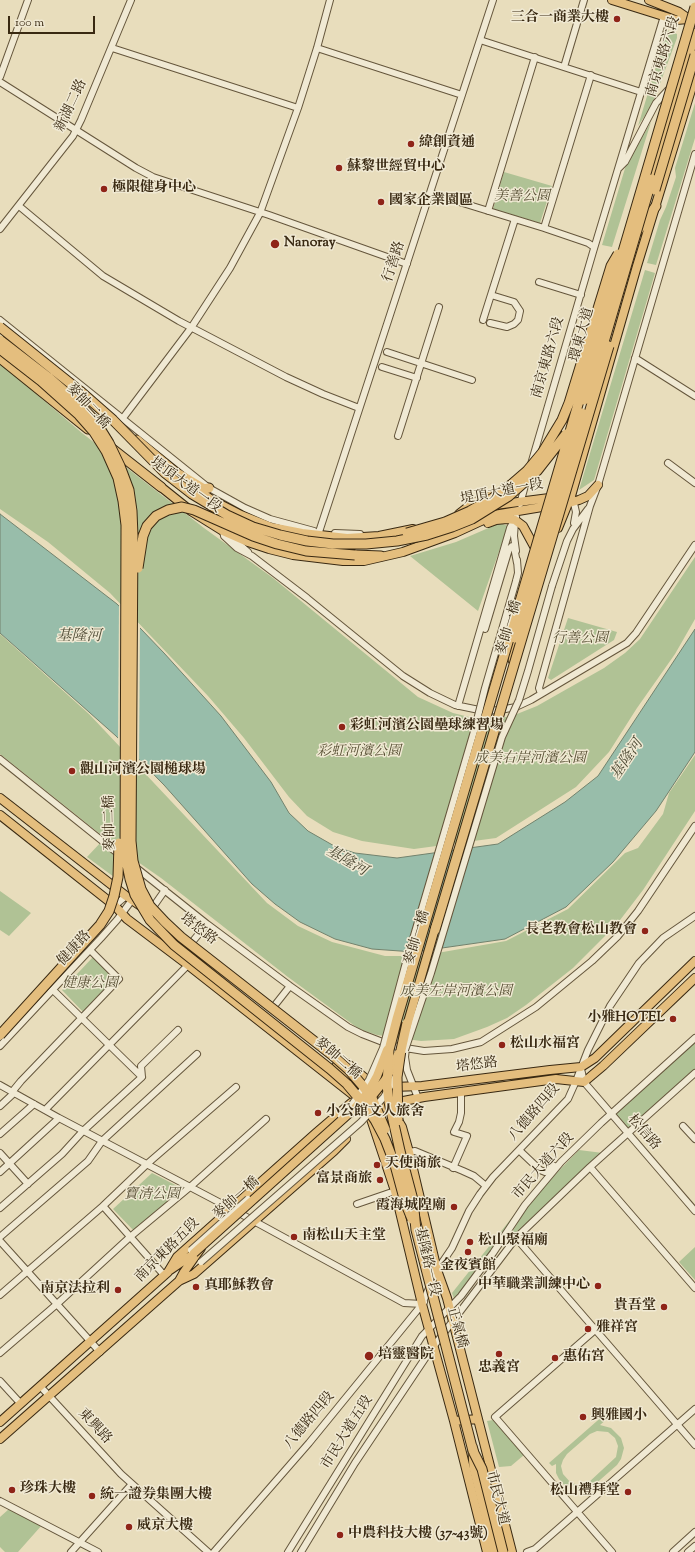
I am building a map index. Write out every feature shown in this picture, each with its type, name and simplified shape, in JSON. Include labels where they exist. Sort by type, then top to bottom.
[{"type":"highway","name":"環東大道","points":[[499,671],[695,7]]},
{"type":"highway","points":[[499,671],[515,638],[695,34]]},
{"type":"highway","name":"環東大道","points":[[511,677],[695,55]]},
{"type":"highway","points":[[0,327],[50,366],[102,411],[177,483],[227,515],[253,527],[280,535],[333,544],[366,544],[397,541],[427,535],[472,519],[509,496],[537,471],[562,440],[584,402],[594,376],[652,179],[665,155]]},
{"type":"highway","points":[[636,234],[656,206]]},
{"type":"highway","points":[[0,320],[53,361],[121,419],[166,467],[200,494],[227,510],[279,530],[305,535],[358,539],[393,536],[418,531],[446,522],[470,511],[512,484],[542,453],[562,420],[569,403],[611,266],[625,243]]},
{"type":"highway","points":[[611,281],[616,299]]},
{"type":"highway","name":"堤頂大道一段","points":[[0,330],[175,472]]},
{"type":"highway","name":"麥帥二橋","points":[[0,340],[48,377],[78,403],[96,422],[109,443],[127,484],[132,511],[133,587],[131,841],[136,875],[150,909],[181,937],[332,1055],[362,1085],[372,1098],[380,1116],[388,1137],[406,1204],[412,1214]]},
{"type":"highway","name":"麥帥二橋","points":[[0,349],[41,381],[79,415],[94,432],[106,451],[118,478],[126,525],[125,855],[135,895],[150,920],[174,945],[330,1069],[347,1084],[363,1103],[375,1120],[385,1139],[395,1165],[405,1202],[416,1230]]},
{"type":"highway","name":"堤頂大道一段","points":[[0,358],[161,487]]},
{"type":"highway","points":[[175,472],[204,489],[209,488]]},
{"type":"highway","points":[[133,587],[137,574],[143,536],[147,526],[156,516],[168,510],[182,508],[194,510],[253,536],[277,544],[306,551],[380,556]]},
{"type":"highway","points":[[511,677],[515,638]]},
{"type":"highway","name":"麥帥一橋","points":[[396,1019],[499,671]]},
{"type":"highway","name":"麥帥一橋","points":[[408,1023],[511,677]]},
{"type":"highway","points":[[0,1036],[88,940],[100,925],[109,910],[118,877],[119,836],[124,821]]},
{"type":"highway","points":[[150,909],[157,921],[170,934],[337,1066],[353,1078],[377,1088]]},
{"type":"highway","name":"正氣橋","points":[[396,1019],[388,1060],[388,1094],[400,1151],[413,1200],[416,1230],[430,1283]]},
{"type":"highway","name":"正氣橋","points":[[408,1023],[401,1050],[398,1077],[397,1108],[402,1155],[413,1202],[412,1214],[474,1452]]},
{"type":"highway","points":[[474,1452],[482,1469],[503,1552]]},
{"type":"highway","name":"市民大道","points":[[474,1452],[474,1470],[495,1552]]},
{"type":"main road","points":[[612,0],[676,20],[692,19]]},
{"type":"main road","points":[[648,0],[670,3],[679,12],[692,19]]},
{"type":"main road","name":"南京東路六段","points":[[521,582],[535,548],[611,281],[668,90],[692,19],[694,0]]},
{"type":"main road","points":[[598,485],[588,496],[572,500],[656,206],[695,77]]},
{"type":"main road","points":[[456,515],[473,503],[500,492],[522,474],[532,461]]},
{"type":"main road","name":"堤頂大道一段","points":[[175,472],[195,489],[226,508],[272,527],[302,533],[347,538],[378,536],[421,527],[478,508],[549,498],[572,500]]},
{"type":"main road","name":"堤頂大道一段","points":[[161,487],[191,511],[223,531],[248,542],[269,550],[315,559],[343,561],[364,561],[380,556],[403,552],[477,524],[494,515],[572,500]]},
{"type":"main road","name":"麥帥一橋","points":[[179,1281],[201,1248],[372,1096],[385,1080],[393,1066],[400,1049],[537,586],[548,554],[572,500]]},
{"type":"main road","points":[[223,531],[223,516],[226,508],[236,509],[263,520],[270,519]]},
{"type":"main road","points":[[477,524],[496,520],[515,520],[523,526],[535,548]]},
{"type":"main road","name":"麥帥一橋","points":[[166,1273],[182,1263],[192,1252],[335,1127],[368,1092],[377,1076],[390,1042],[521,582]]},
{"type":"main road","name":"塔悠路","points":[[0,798],[129,898],[150,909],[275,1005],[377,1088],[388,1104]]},
{"type":"main road","points":[[0,815],[115,906],[127,919],[359,1098]]},
{"type":"main road","points":[[581,1067],[595,1058],[695,962]]},
{"type":"main road","name":"八德路四段","points":[[580,1082],[603,1066],[695,978]]},
{"type":"main road","name":"塔悠路","points":[[377,1088],[413,1086],[581,1067]]},
{"type":"main road","name":"塔悠路","points":[[370,1117],[388,1104],[418,1098],[556,1079],[580,1082]]},
{"type":"main road","name":"南京東路五段","points":[[0,1422],[166,1273],[177,1257],[230,1208],[342,1110],[377,1088]]},
{"type":"main road","name":"基隆路一段","points":[[359,1098],[370,1117],[395,1191],[422,1304],[454,1421],[487,1552]]},
{"type":"main road","points":[[388,1104],[392,1131],[427,1266],[437,1270]]},
{"type":"main road","name":"基隆路一段","points":[[388,1104],[402,1127],[437,1270],[441,1278],[453,1320],[512,1552]]},
{"type":"main road","name":"南京東路五段","points":[[0,1439],[179,1281],[194,1274],[254,1222],[370,1117]]},
{"type":"main road","points":[[454,1421],[478,1419]]},
{"type":"street","points":[[0,77],[28,0]]},
{"type":"street","name":"新湖二路","points":[[0,229],[77,130],[131,0]]},
{"type":"street","points":[[123,418],[191,328],[230,268],[260,213],[298,108],[330,0]]},
{"type":"street","name":"行善路","points":[[319,532],[493,0]]},
{"type":"street","points":[[564,67],[584,0]]},
{"type":"street","name":"南京東路六段","points":[[460,706],[510,528],[515,520],[594,247],[664,16]]},
{"type":"street","points":[[480,40],[641,92]]},
{"type":"street","points":[[112,48],[298,108]]},
{"type":"street","points":[[317,48],[462,95]]},
{"type":"street","points":[[488,211],[535,58]]},
{"type":"street","points":[[544,228],[591,75]]},
{"type":"street","points":[[0,82],[136,168],[153,177],[407,264]]},
{"type":"street","points":[[617,171],[625,162],[656,103],[668,90]]},
{"type":"street","points":[[541,694],[539,688],[590,506],[598,485],[695,154]]},
{"type":"street","points":[[430,193],[544,228],[588,243],[594,247]]},
{"type":"street","points":[[19,206],[103,276],[191,328],[286,377],[359,408]]},
{"type":"street","points":[[483,320],[515,219]]},
{"type":"street","points":[[539,282],[581,295]]},
{"type":"street","points":[[490,323],[508,327],[518,320],[520,311],[514,302],[491,295]]},
{"type":"street","points":[[398,436],[439,307]]},
{"type":"street","name":"堤頂大道一段","points":[[0,320],[209,488],[225,498],[270,519],[319,532],[392,533]]},
{"type":"street","points":[[387,352],[472,380]]},
{"type":"street","points":[[635,358],[695,396]]},
{"type":"street","points":[[382,367],[417,378]]},
{"type":"street","points":[[668,463],[695,482]]},
{"type":"street","points":[[572,500],[576,517],[573,529]]},
{"type":"street","points":[[202,1262],[361,1122],[384,1097],[396,1077],[431,973],[502,737],[519,700],[552,586],[567,541],[573,529],[590,506]]},
{"type":"street","points":[[515,520],[514,536],[517,563]]},
{"type":"street","points":[[223,531],[252,556],[312,602],[403,676],[430,693],[460,706],[484,711],[516,707],[541,694],[627,643],[636,633],[695,545]]},
{"type":"street","points":[[460,706],[509,549],[512,546],[514,547],[521,582]]},
{"type":"street","points":[[1,761],[207,924],[348,1027],[393,1046],[424,1050],[452,1049],[481,1042],[536,1007],[577,974],[618,936],[646,899],[695,826]]},
{"type":"street","points":[[150,909],[165,890]]},
{"type":"street","name":"健康路","points":[[0,1030],[91,929],[115,906],[129,898]]},
{"type":"street","name":"健康路","points":[[0,1046],[122,914],[129,898]]},
{"type":"street","name":"八德路四段","points":[[422,1304],[437,1270],[452,1248],[469,1211],[486,1186],[568,1098],[580,1082],[581,1067],[588,1050],[610,1006],[639,963],[663,938],[695,916]]},
{"type":"street","points":[[193,941],[207,924]]},
{"type":"street","points":[[91,929],[101,938]]},
{"type":"street","points":[[0,1106],[21,1081],[119,979],[90,950]]},
{"type":"street","points":[[45,1110],[111,1045],[188,965]]},
{"type":"street","points":[[275,1005],[290,986]]},
{"type":"street","points":[[53,990],[111,1045],[142,1077]]},
{"type":"street","points":[[142,1077],[141,1066],[178,1030]]},
{"type":"street","name":"市民大道六段","points":[[429,1328],[450,1309],[461,1296],[493,1253],[525,1205],[562,1162],[695,1038]]},
{"type":"street","points":[[406,1048],[405,1057],[407,1070],[418,1098]]},
{"type":"street","points":[[0,1237],[88,1161],[102,1141],[197,1054]]},
{"type":"street","name":"市民大道六段","points":[[433,1346],[516,1238],[590,1167],[695,1073]]},
{"type":"street","points":[[0,1208],[62,1154],[83,1131],[142,1077]]},
{"type":"street","name":"松信路","points":[[580,1082],[692,1203],[695,1211]]},
{"type":"street","points":[[0,1085],[404,1303],[422,1304]]},
{"type":"street","points":[[0,1295],[103,1206],[147,1164],[236,1087]]},
{"type":"street","points":[[453,1168],[467,1136],[454,1132],[459,1122],[461,1113],[461,1092]]},
{"type":"street","points":[[0,1134],[34,1104]]},
{"type":"street","points":[[0,1172],[59,1118]]},
{"type":"street","points":[[0,1353],[57,1304],[130,1237],[190,1187],[266,1119]]},
{"type":"street","points":[[683,1126],[695,1139]]},
{"type":"street","points":[[520,1151],[544,1172],[549,1170],[582,1143]]},
{"type":"street","points":[[408,1152],[415,1151],[474,1176],[486,1186]]},
{"type":"street","points":[[0,1153],[28,1184]]},
{"type":"street","points":[[590,1167],[695,1288]]},
{"type":"street","points":[[357,1204],[395,1191]]},
{"type":"street","points":[[103,1206],[130,1237],[166,1273]]},
{"type":"street","points":[[516,1238],[695,1445]]},
{"type":"street","points":[[0,1241],[100,1352]]},
{"type":"street","name":"八德路四段","points":[[214,1552],[309,1443],[422,1304],[441,1278]]},
{"type":"street","name":"市民大道五段","points":[[288,1552],[422,1336],[429,1328]]},
{"type":"street","points":[[595,1330],[495,1417],[612,1552]]},
{"type":"street","name":"市民大道五段","points":[[301,1552],[355,1463],[433,1346]]},
{"type":"street","points":[[0,1381],[21,1404]]},
{"type":"street","name":"東興路","points":[[40,1386],[121,1474],[208,1552]]},
{"type":"street","points":[[527,1552],[535,1549],[695,1409]]},
{"type":"street","points":[[71,1552],[132,1484]]},
{"type":"street","points":[[0,1501],[98,1552]]},
{"type":"street","points":[[673,1552],[695,1532]]},
{"type":"street","points":[[688,1552],[695,1546]]},
{"type":"green space","points":[[667,30],[677,34],[677,38],[652,105],[638,126]]},
{"type":"green space","points":[[695,103],[695,138],[656,265],[647,263],[660,220],[676,177],[675,168]]},
{"type":"green space","points":[[651,122],[612,247],[602,245],[626,165]]},
{"type":"green space","name":"美善公園","points":[[504,172],[552,186],[540,223],[493,209]]},
{"type":"green space","points":[[645,270],[655,273],[594,480],[579,490]]},
{"type":"green space","name":"彩虹河濱公園","points":[[0,363],[82,433],[204,528],[273,578],[418,697],[453,713],[473,718],[493,719],[512,716],[537,706],[604,668],[625,653],[640,639],[695,557],[695,619],[675,654],[637,708],[609,752],[576,787],[496,838],[414,849],[362,841],[333,832],[307,816],[289,797],[244,738],[208,696],[110,593],[48,542],[0,509]]},
{"type":"green space","points":[[500,523],[508,526],[478,611],[410,556],[456,542]]},
{"type":"green space","name":"行善公園","points":[[568,618],[617,632],[614,640],[551,680],[548,678]]},
{"type":"green space","name":"成美左岸河濱公園","points":[[0,634],[89,714],[267,903],[298,926],[332,942],[385,956],[420,956],[506,941],[568,909],[625,853],[638,848],[663,814],[669,793],[695,755],[695,811],[643,890],[617,924],[573,968],[526,1005],[507,1018],[454,1039],[421,1041],[377,1035],[359,1029],[288,977],[161,878],[115,846],[0,754]]},
{"type":"green space","points":[[103,840],[117,851],[114,877],[87,857]]},
{"type":"green space","points":[[0,891],[31,913],[9,936],[0,930]]},
{"type":"green space","name":"健康公園","points":[[93,957],[118,979],[85,1014],[62,990]]},
{"type":"green space","points":[[695,1041],[695,1069],[628,1129],[614,1113]]},
{"type":"green space","points":[[579,1150],[603,1153],[511,1242],[508,1239],[526,1209],[541,1189]]},
{"type":"green space","name":"寶清公園","points":[[152,1173],[183,1189],[135,1232],[113,1209]]},
{"type":"green space","points":[[541,1181],[542,1183],[510,1224],[455,1301],[452,1293]]},
{"type":"green space","points":[[695,1247],[695,1280],[679,1262]]},
{"type":"green space","points":[[605,1414],[608,1418],[600,1425],[611,1428],[621,1438],[624,1448],[621,1459],[617,1465],[592,1487],[582,1491],[569,1489],[565,1486],[556,1473],[556,1464],[552,1466],[549,1463]],"holes":[[[597,1431],[608,1432],[615,1438],[618,1446],[616,1457],[588,1483],[580,1485],[571,1483],[563,1474],[561,1466],[567,1454],[590,1434]]]},
{"type":"green space","points":[[487,1421],[496,1421],[524,1455],[511,1466],[499,1467]]},
{"type":"green space","points":[[9,1509],[42,1525],[18,1552],[5,1552],[0,1547],[0,1517]]},
{"type":"water","name":"基隆河","points":[[0,514],[117,604],[221,716],[271,782],[289,813],[308,831],[336,847],[355,853],[397,858],[498,844],[565,802],[598,776],[695,629],[695,752],[656,811],[613,862],[566,907],[505,939],[414,952],[372,949],[335,939],[300,922],[275,904],[252,884],[164,785],[116,736],[0,633]]},
{"type":"pier","points":[[119,603],[140,625],[139,763],[118,741]]},
{"type":"place","name":"三合一商業大樓","points":[[617,19]]},
{"type":"place","name":"緯創資通","points":[[411,144]]},
{"type":"place","name":"蘇黎世經貿中心","points":[[339,168]]},
{"type":"place","name":"極限健身中心","points":[[104,189]]},
{"type":"place","name":"國家企業園區","points":[[381,202]]},
{"type":"place","name":"Nanoray","points":[[275,244]]},
{"type":"place","name":"彩虹河濱公園壘球練習場","points":[[342,727]]},
{"type":"place","name":"觀山河濱公園槌球場","points":[[72,771]]},
{"type":"place","name":"長老教會松山教會","points":[[645,931]]},
{"type":"place","name":"小雅HOTEL","points":[[673,1019]]},
{"type":"place","name":"松山水福宮","points":[[502,1045]]},
{"type":"place","name":"小公館文人旅舍","points":[[318,1113]]},
{"type":"place","name":"天使商旅","points":[[377,1165]]},
{"type":"place","name":"富景商旅","points":[[380,1180]]},
{"type":"place","name":"霞海城隍廟","points":[[454,1207]]},
{"type":"place","name":"南松山天主堂","points":[[294,1237]]},
{"type":"place","name":"松山聚福廟","points":[[470,1242]]},
{"type":"place","name":"金夜賓館","points":[[468,1252]]},
{"type":"place","name":"中華職業訓練中心","points":[[598,1286]]},
{"type":"place","name":"真耶穌教會","points":[[196,1287]]},
{"type":"place","name":"南京法拉利","points":[[118,1290]]},
{"type":"place","name":"貴吾堂","points":[[664,1307]]},
{"type":"place","name":"雅祥宮","points":[[588,1329]]},
{"type":"place","name":"忠義宮","points":[[499,1354]]},
{"type":"place","name":"培靈醫院","points":[[369,1356]]},
{"type":"place","name":"惠佑宮","points":[[555,1358]]},
{"type":"place","name":"興雅國小","points":[[583,1417]]},
{"type":"place","name":"珍珠大樓","points":[[12,1490]]},
{"type":"place","name":"松山禮拜堂","points":[[628,1492]]},
{"type":"place","name":"統一證券集團大樓","points":[[92,1496]]},
{"type":"place","name":"威京大樓","points":[[129,1527]]},
{"type":"place","name":"中農科技大樓 (37~43號)","points":[[340,1535]]},
{"type":"park label","name":"成美右岸河濱公園","points":[[530,760]]}]
